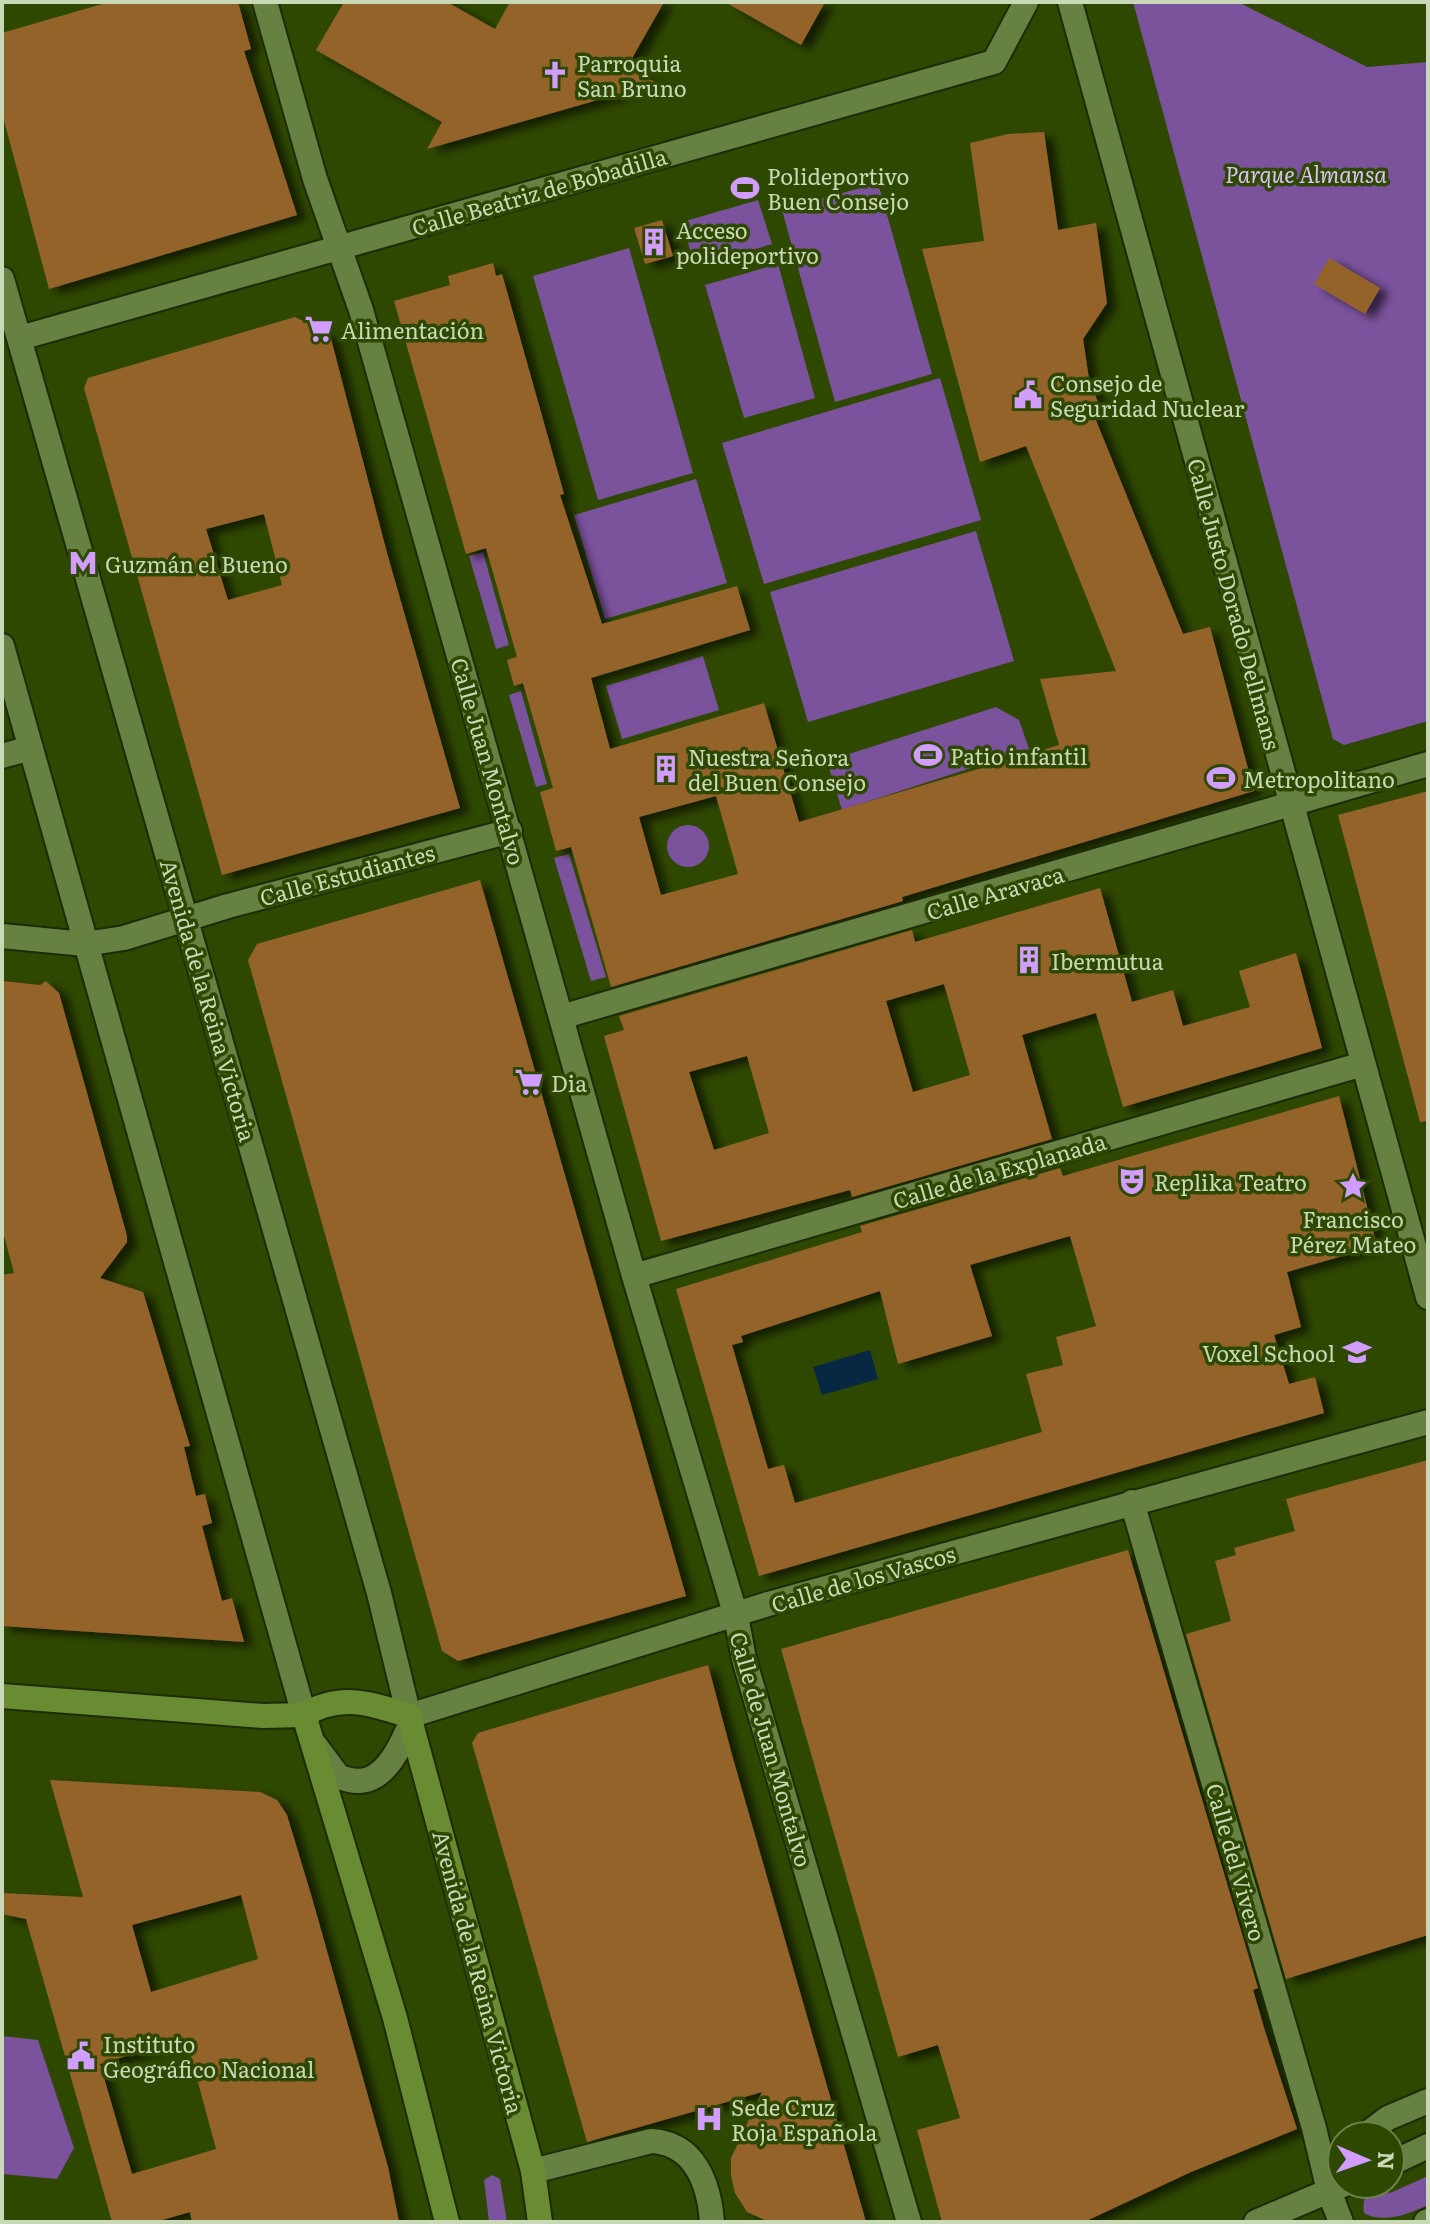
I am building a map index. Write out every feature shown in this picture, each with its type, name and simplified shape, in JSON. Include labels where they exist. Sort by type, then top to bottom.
[{"type":"main road","points":[[2,1696],[237,1714],[304,1715],[321,1705],[354,1700],[410,1719]]},
{"type":"main road","points":[[304,1715],[399,2032],[447,2222]]},
{"type":"main road","name":"Avenida de la Reina Victoria","points":[[410,1719],[533,2171],[540,2222]]},
{"type":"street","name":"Calle Juan Montalvo","points":[[265,2],[315,179],[341,247],[510,831],[634,1276]]},
{"type":"street","name":"Calle Beatriz de Bobadilla","points":[[20,338],[994,62],[1026,2]]},
{"type":"street","name":"Calle Justo Dorado Dellmans","points":[[1070,2],[1289,804],[1428,1297]]},
{"type":"street","name":"Avenida de la Reina Victoria","points":[[2,279],[379,1593],[410,1719]]},
{"type":"street","points":[[2,646],[8,690],[31,748],[304,1715]]},
{"type":"street","points":[[2,756],[31,748]]},
{"type":"street","name":"Calle Aravaca","points":[[561,1017],[1428,764]]},
{"type":"street","name":"Calle Estudiantes","points":[[2,936],[85,944],[124,938],[228,906],[510,831]]},
{"type":"street","name":"Calle de la Explanada","points":[[634,1276],[1363,1064]]},
{"type":"street","name":"Calle de Juan Montalvo","points":[[634,1276],[736,1616],[744,1659],[909,2222]]},
{"type":"street","name":"Calle de los Vascos","points":[[410,1719],[768,1604],[1428,1422]]},
{"type":"street","name":"Calle del Vivero","points":[[1132,1502],[1314,2128],[1326,2159]]},
{"type":"street","points":[[312,1740],[338,1776],[367,1781],[382,1773],[396,1756],[410,1719]]},
{"type":"street","points":[[1385,2120],[1428,2101]]},
{"type":"street","points":[[533,2171],[651,2141],[678,2146],[693,2160],[703,2177],[712,2222]]},
{"type":"street","points":[[1406,2156],[1428,2146]]},
{"type":"street","points":[[1256,2222],[1326,2193]]},
{"type":"street","name":"Calle del Vivero","points":[[1338,2200],[1341,2222]]},
{"type":"green space","name":"Parque Almansa","points":[[1133,2],[1238,2],[1367,67],[1428,62],[1428,721],[1344,745],[1333,739]]},
{"type":"green space","points":[[878,183],[932,374],[835,402],[782,210]]},
{"type":"green space","points":[[758,200],[772,244],[695,267],[682,222]]},
{"type":"green space","points":[[629,248],[693,473],[598,500],[533,276]]},
{"type":"green space","points":[[778,264],[815,398],[744,418],[705,285]]},
{"type":"green space","points":[[940,378],[981,520],[764,584],[722,443]]},
{"type":"green space","points":[[696,479],[727,583],[605,619],[574,515]]},
{"type":"green space","points":[[976,531],[1014,661],[808,722],[770,592]]},
{"type":"green space","points":[[483,552],[509,645],[496,649],[469,556]]},
{"type":"green space","points":[[703,656],[719,710],[622,739],[606,686]]},
{"type":"green space","points":[[521,691],[547,784],[536,787],[509,695]]},
{"type":"green space","name":"Patio infantil","points":[[996,707],[1019,720],[1029,749],[842,810],[827,761]]},
{"type":"green space","points":[[688,825],[703,831],[709,846],[703,861],[688,867],[673,861],[667,846],[673,831]]},
{"type":"green space","points":[[569,854],[606,977],[591,981],[554,858]]},
{"type":"green space","points":[[2,2036],[38,2040],[74,2148],[57,2179],[2,2174]]},
{"type":"green space","points":[[492,2175],[500,2179],[507,2222],[489,2222],[484,2180]]},
{"type":"green space","points":[[1428,2176],[1428,2205],[1387,2218],[1364,2213],[1364,2200],[1406,2200],[1406,2186]]},
{"type":"water","points":[[870,1350],[878,1379],[822,1395],[813,1367]]},
{"type":"building","points":[[109,2],[238,2],[251,49],[244,51],[297,215],[49,289],[2,113],[2,33]]},
{"type":"building","points":[[344,2],[447,2],[495,29],[510,2],[664,2],[627,67],[657,83],[427,149],[442,122],[316,50]]},
{"type":"building","points":[[725,2],[825,2],[801,45]]},
{"type":"building","points":[[1044,132],[1058,230],[1096,223],[1107,303],[1083,339],[1089,379],[1101,410],[1093,413],[1183,634],[1210,627],[1254,791],[902,897],[903,901],[611,987],[571,847],[556,851],[540,792],[553,788],[523,683],[514,686],[507,660],[517,657],[486,548],[466,554],[394,301],[450,285],[448,276],[493,263],[496,276],[502,274],[564,494],[560,495],[602,624],[737,586],[750,630],[591,678],[610,749],[764,703],[799,822],[1059,745],[1040,679],[1116,671],[1026,446],[980,462],[922,249],[984,241],[970,143],[1008,134]],"holes":[[[716,796],[738,874],[661,895],[639,817]]]},
{"type":"building","name":"Acceso polideportivo","points":[[662,220],[673,256],[645,264],[634,228]]},
{"type":"building","points":[[1329,258],[1380,288],[1365,314],[1314,284]]},
{"type":"building","points":[[295,317],[330,335],[387,553],[460,808],[222,875],[84,388],[88,378]],"holes":[[[264,514],[282,585],[228,600],[206,529]]]},
{"type":"building","points":[[1428,791],[1428,1121],[1420,1122],[1338,815]]},
{"type":"building","points":[[480,880],[686,1596],[458,1661],[442,1651],[248,960],[257,944]]},
{"type":"building","points":[[1100,888],[1132,1002],[1173,990],[1183,1026],[1250,1007],[1239,971],[1296,953],[1322,1048],[1123,1107],[1096,1013],[1022,1035],[1052,1139],[852,1197],[850,1190],[661,1241],[604,1036],[624,1030],[619,1016],[912,930],[915,942]],"holes":[[[944,984],[970,1075],[913,1092],[886,1001]],[[747,1056],[769,1133],[714,1150],[689,1072]]]},
{"type":"building","points":[[2,981],[40,985],[46,981],[59,993],[127,1236],[127,1242],[100,1278],[143,1292],[190,1446],[184,1447],[196,1496],[205,1494],[212,1523],[202,1526],[222,1601],[232,1598],[244,1642],[2,1626],[2,1275],[14,1273],[2,1228]]},
{"type":"building","points":[[1339,1096],[1377,1246],[1287,1272],[1301,1327],[1274,1335],[1289,1384],[1315,1377],[1324,1413],[759,1576],[676,1289],[862,1232],[860,1226],[1060,1168],[1063,1176]],"holes":[[[1070,1236],[1096,1326],[1056,1337],[1063,1365],[1026,1374],[1042,1432],[795,1503],[784,1465],[768,1469],[732,1345],[743,1342],[741,1336],[880,1291],[898,1364],[992,1336],[970,1265]]]},
{"type":"building","points":[[1428,1460],[1428,1935],[1286,1979],[1186,1634],[1231,1621],[1215,1561],[1236,1555],[1234,1548],[1295,1531],[1286,1499]]},
{"type":"building","points":[[1128,1550],[1258,1988],[1253,1990],[1297,2129],[1191,2172],[1084,2222],[942,2222],[917,2130],[960,2118],[938,2045],[898,2057],[781,1649]]},
{"type":"building","points":[[708,1665],[866,2222],[769,2222],[747,2212],[735,2193],[731,2158],[762,2092],[587,2142],[472,1743],[478,1733]]},
{"type":"building","points":[[50,1780],[260,1792],[277,1800],[287,1815],[312,1898],[388,2167],[399,2222],[192,2222],[190,2212],[155,2222],[112,2222],[26,1919],[2,1914],[2,1893],[83,1897]],"holes":[[[241,1895],[258,1959],[151,1992],[132,1925]],[[186,2038],[216,2149],[132,2174],[100,2064]]]},
{"type":"place","name":"Parroquia San Bruno","points":[[555,75]]},
{"type":"place","name":"Polideportivo Buen Consejo","points":[[745,188]]},
{"type":"place","name":"Acceso polideportivo","points":[[654,242]]},
{"type":"place","name":"Alimentación","points":[[319,329]]},
{"type":"place","name":"Consejo de Seguridad Nuclear","points":[[1028,395]]},
{"type":"place","name":"Guzmán el Bueno","points":[[83,563]]},
{"type":"place","name":"Patio infantil","points":[[928,755]]},
{"type":"place","name":"Nuestra Señora del Buen Consejo","points":[[666,769]]},
{"type":"place","name":"Metropolitano","points":[[1221,778]]},
{"type":"place","name":"Ibermutua","points":[[1029,960]]},
{"type":"place","name":"Dia","points":[[529,1082]]},
{"type":"place","name":"Replika Teatro","points":[[1132,1181]]},
{"type":"place","name":"Francisco Pérez Mateo","points":[[1353,1186]]},
{"type":"place","name":"Voxel School","points":[[1357,1352]]},
{"type":"place","name":"Instituto Geográfico Nacional","points":[[81,2056]]},
{"type":"place","name":"Sede Cruz Roja Española","points":[[709,2119]]}]
